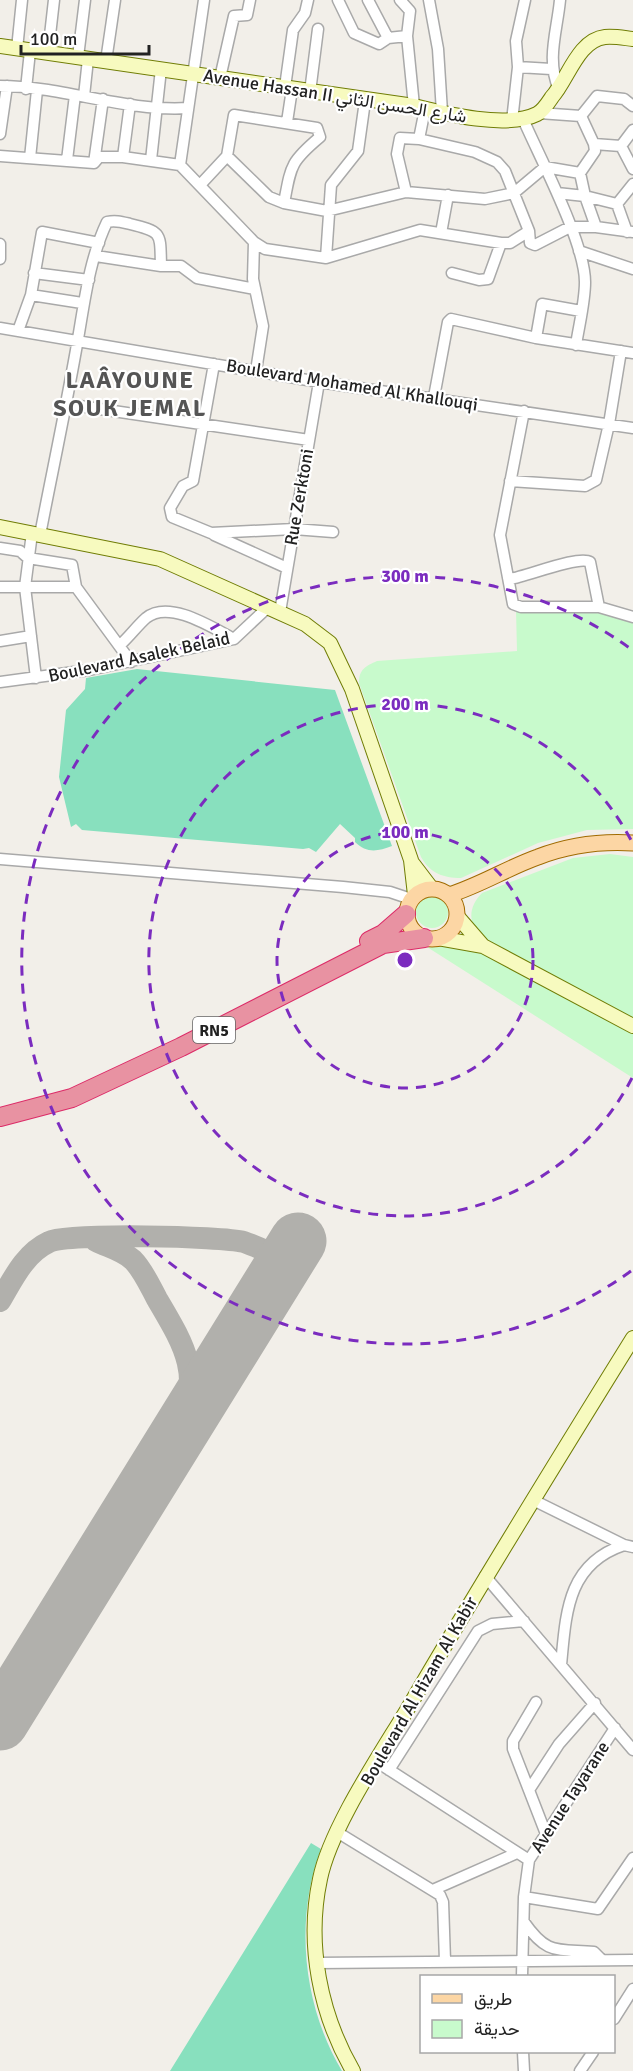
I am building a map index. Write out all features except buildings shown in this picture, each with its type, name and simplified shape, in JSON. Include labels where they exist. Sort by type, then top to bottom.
[{"type":"highway","name":"RN5","points":[[0,1107],[62,1091],[383,934],[410,904]]},
{"type":"highway","name":"RN5","points":[[0,1117],[72,1098],[181,1047],[383,944],[431,938]]},
{"type":"main road","points":[[432,889],[449,895],[478,886],[536,857],[564,849],[586,844],[633,843]]},
{"type":"main road","points":[[410,904],[411,928],[431,938],[450,930],[457,914],[478,886]]},
{"type":"main road","name":"RN5","points":[[410,904],[432,889]]},
{"type":"main road","points":[[449,895],[457,914]]},
{"type":"street","points":[[22,0],[23,50],[31,89],[30,158]]},
{"type":"street","points":[[48,53],[54,0]]},
{"type":"street","points":[[67,160],[79,96],[85,0]]},
{"type":"street","points":[[106,61],[115,0]]},
{"type":"street","points":[[180,165],[204,0]]},
{"type":"street","points":[[220,78],[234,15],[248,14],[250,0]]},
{"type":"street","points":[[287,122],[293,30],[296,22],[305,13],[308,0]]},
{"type":"street","points":[[338,0],[354,33],[379,44],[388,39],[407,36]]},
{"type":"street","points":[[368,0],[388,39]]},
{"type":"street","points":[[400,0],[410,11],[407,36],[420,107],[419,139]]},
{"type":"street","points":[[429,0],[438,49],[442,112]]},
{"type":"street","points":[[525,0],[516,41],[518,120],[545,167],[579,251],[585,282],[576,345]]},
{"type":"street","points":[[559,90],[551,69],[560,0]]},
{"type":"street","points":[[310,92],[318,29]]},
{"type":"street","name":"Avenue Hassan II شارع الحسن الثاني","points":[[0,46],[365,101],[518,120],[539,113],[559,90],[579,54],[591,43],[604,37],[633,39]]},
{"type":"street","points":[[518,67],[551,69]]},
{"type":"street","points":[[151,160],[161,69]]},
{"type":"street","points":[[0,134],[3,86],[103,99],[158,110],[188,108]]},
{"type":"street","points":[[580,116],[597,96],[624,99],[633,106]]},
{"type":"street","points":[[94,163],[103,99]]},
{"type":"street","points":[[326,258],[327,211],[331,184],[358,151],[365,101]]},
{"type":"street","points":[[123,157],[130,104]]},
{"type":"street","points":[[539,113],[580,116]]},
{"type":"street","points":[[200,186],[227,156],[232,117],[236,114],[317,128],[320,137],[292,165],[284,203]]},
{"type":"street","points":[[580,116],[594,144],[595,151],[580,173],[596,227]]},
{"type":"street","points":[[621,146],[633,130]]},
{"type":"street","points":[[406,192],[397,154],[397,140],[405,136],[490,158],[505,171],[529,231],[530,243],[535,244],[570,227],[596,227],[630,232]]},
{"type":"street","points":[[594,144],[621,146]]},
{"type":"street","points":[[621,146],[633,169]]},
{"type":"street","points":[[0,156],[94,163]]},
{"type":"street","points":[[227,156],[260,190],[284,203],[327,211],[406,192],[485,199],[513,193],[545,167],[580,173]]},
{"type":"street","points":[[94,163],[99,157],[123,157],[180,165],[254,242],[265,249],[281,253],[326,258],[420,230],[501,243],[510,243],[529,231]]},
{"type":"street","points":[[617,204],[633,184]]},
{"type":"street","points":[[556,194],[585,196],[617,204]]},
{"type":"street","points":[[441,233],[448,195]]},
{"type":"street","points":[[617,204],[630,232]]},
{"type":"street","points":[[36,678],[25,587],[28,558],[36,534],[66,404],[78,340],[82,303],[107,222],[110,220],[150,228],[159,237],[160,266]]},
{"type":"street","points":[[18,331],[31,295],[42,232],[99,243]]},
{"type":"street","points":[[254,242],[255,288],[263,326],[256,371]]},
{"type":"street","points":[[452,273],[479,280],[488,279],[501,243]]},
{"type":"street","points":[[0,244],[0,259]]},
{"type":"street","points":[[579,251],[633,269]]},
{"type":"street","points":[[96,256],[160,266],[181,266],[197,278],[255,288]]},
{"type":"street","points":[[34,273],[89,280]]},
{"type":"street","points":[[31,295],[82,303]]},
{"type":"street","points":[[536,338],[542,304],[581,312]]},
{"type":"street","points":[[434,397],[448,322],[451,319],[536,338],[633,353]]},
{"type":"street","name":"Boulevard Mohamed Al Khallouqi","points":[[0,328],[319,382],[434,397],[633,428]]},
{"type":"street","points":[[510,481],[575,486],[593,483],[596,480],[609,424],[621,351]]},
{"type":"street","points":[[214,364],[193,481],[183,486],[170,508],[172,517],[287,568]]},
{"type":"street","name":"Rue Zerktoni","points":[[273,610],[287,568],[319,382]]},
{"type":"street","points":[[66,404],[309,441]]},
{"type":"street","points":[[524,411],[500,535],[513,604],[521,607],[599,607],[633,617]]},
{"type":"street","points":[[0,527],[160,559],[318,632],[330,643],[338,657],[352,689],[411,860],[432,889]]},
{"type":"street","points":[[211,533],[294,529],[333,532]]},
{"type":"street","points":[[0,548],[20,551],[28,558],[70,563],[74,567],[76,587],[131,662]]},
{"type":"street","points":[[510,579],[531,576],[573,560],[585,559],[590,562],[599,607]]},
{"type":"street","points":[[0,587],[76,587]]},
{"type":"street","name":"Boulevard Asalek Belaid","points":[[0,682],[131,662],[234,639],[273,610]]},
{"type":"street","points":[[120,645],[146,618],[162,612],[185,614],[234,639]]},
{"type":"street","points":[[0,641],[32,636]]},
{"type":"street","points":[[0,859],[390,892],[410,904],[411,860]]},
{"type":"street","points":[[457,914],[483,946]]},
{"type":"street","points":[[431,938],[483,946],[633,1026]]},
{"type":"street","name":"Boulevard Al Hizam Al Kabir","points":[[353,2071],[339,2047],[320,1986],[314,1939],[320,1878],[338,1832],[377,1761],[485,1576],[633,1338]]},
{"type":"street","points":[[533,1500],[629,1546]]},
{"type":"street","points":[[561,1665],[570,1597],[581,1576],[606,1551],[629,1546]]},
{"type":"street","points":[[485,1576],[633,1750]]},
{"type":"street","points":[[389,1770],[478,1630],[492,1624],[524,1621]]},
{"type":"street","points":[[536,1702],[513,1741],[513,1749],[546,1834]]},
{"type":"street","points":[[529,1790],[560,1744],[595,1703]]},
{"type":"street","name":"Avenue Tayarane","points":[[522,1975],[524,1897],[529,1860],[615,1728]]},
{"type":"street","points":[[377,1761],[529,1860]]},
{"type":"street","points":[[338,1832],[435,1890],[443,1902],[445,1961]]},
{"type":"street","points":[[435,1890],[518,1853]]},
{"type":"street","points":[[524,1897],[598,1909],[633,1858]]},
{"type":"street","points":[[524,1921],[548,1948],[594,1952],[602,1960]]},
{"type":"street","points":[[317,1963],[633,1960]]},
{"type":"street","points":[[615,2017],[633,1989]]},
{"type":"street","points":[[524,2053],[524,2071]]},
{"type":"street","points":[[580,2071],[592,2053]]},
{"type":"green space","points":[[595,604],[633,611],[633,829],[587,830],[538,843],[461,878],[443,876],[433,871],[421,857],[359,683],[362,671],[366,666],[377,661],[517,651],[516,610]]},
{"type":"green space","points":[[137,669],[335,690],[392,846],[377,850],[363,848],[340,824],[316,852],[309,848],[82,830],[76,824],[71,827],[59,777],[66,710],[85,689],[86,678]]},
{"type":"green space","points":[[610,854],[633,857],[633,1020],[485,939],[473,925],[471,915],[473,906],[482,893],[573,858]]},
{"type":"green space","points":[[432,896],[443,901],[448,912],[443,923],[432,928],[421,923],[416,912],[421,901]]},
{"type":"green space","points":[[416,940],[473,947],[633,1031],[633,1078]]},
{"type":"green space","points":[[311,1843],[321,1849],[307,1904],[305,1933],[307,1962],[318,2019],[342,2071],[170,2071]]},
{"type":"taxiway","points":[[0,1301],[26,1260],[49,1242],[62,1239],[145,1236],[230,1240],[244,1242],[286,1260]]},
{"type":"taxiway","points":[[96,1241],[124,1254],[137,1264],[183,1347],[188,1362],[190,1393],[180,1431]]},
{"type":"runway","points":[[0,1722],[298,1241]]},
{"type":"district","name":"LAÂYOUNE SOUK JEMAL","points":[[130,394]]}]
